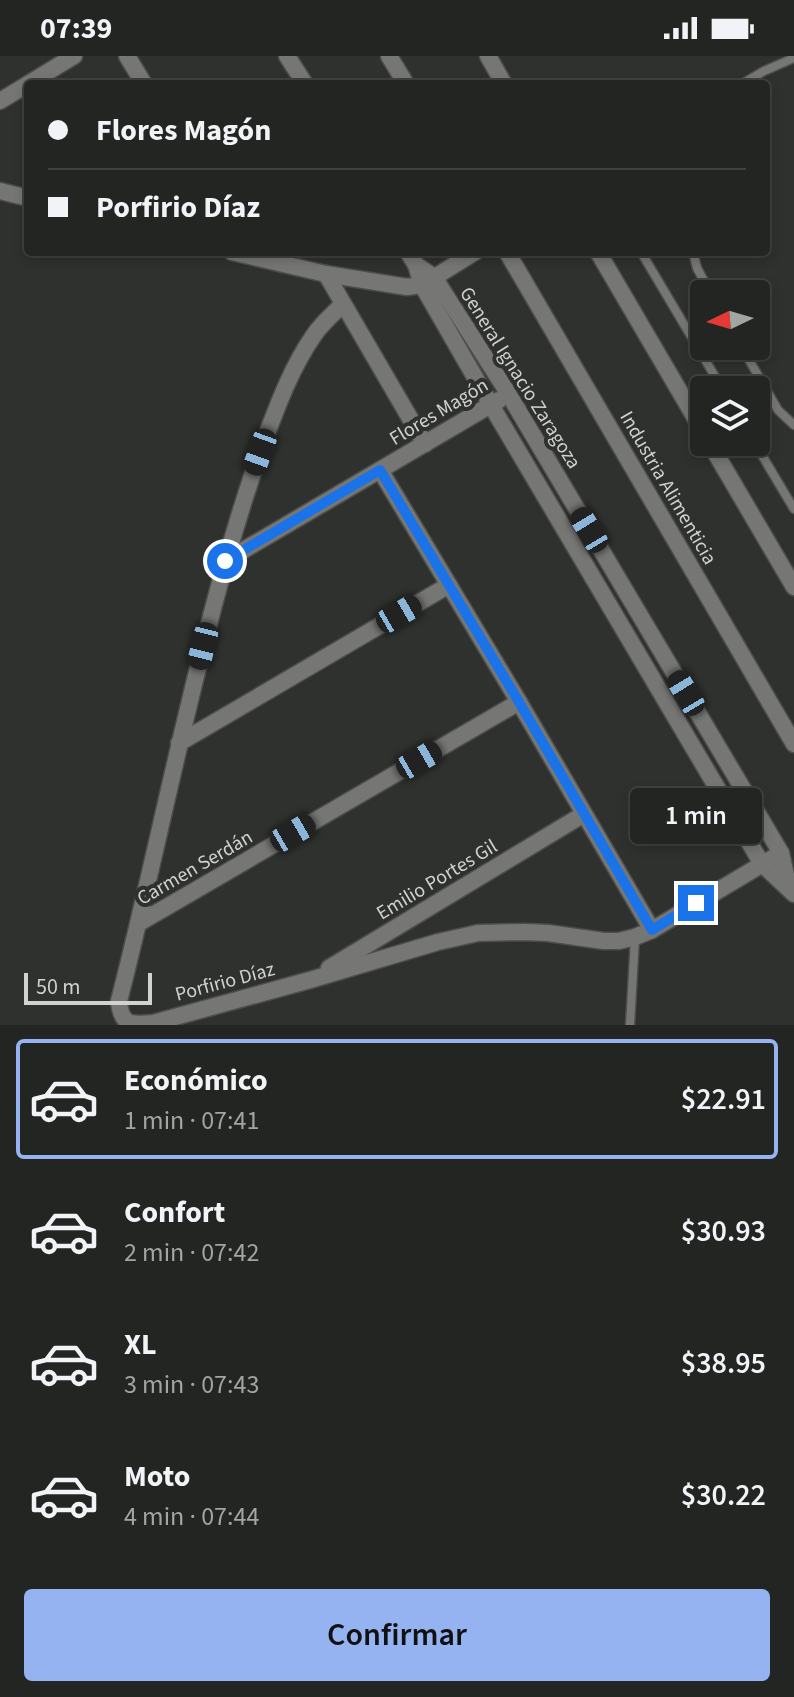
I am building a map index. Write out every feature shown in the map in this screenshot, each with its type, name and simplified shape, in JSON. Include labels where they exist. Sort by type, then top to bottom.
[{"type":"street","points":[[35,80],[74,56]]},
{"type":"street","points":[[127,56],[142,80]]},
{"type":"street","points":[[287,56],[302,80]]},
{"type":"street","points":[[389,56],[404,80]]},
{"type":"street","points":[[488,56],[502,80]]},
{"type":"street","points":[[0,101],[24,86]]},
{"type":"street","points":[[0,191],[24,197]]},
{"type":"street","points":[[259,256],[326,274],[407,287],[428,281],[469,256]]},
{"type":"street","name":"Industria Alimenticia","points":[[509,256],[794,744]]},
{"type":"street","points":[[600,256],[690,409]]},
{"type":"street","name":"General Ignacio Zaragoza","points":[[412,259],[508,393],[781,853],[791,891]]},
{"type":"street","points":[[326,274],[425,444]]},
{"type":"street","name":"General Ignacio Zaragoza","points":[[428,281],[491,405],[762,864],[791,891]]},
{"type":"street","name":"Porfirio Díaz","points":[[343,304],[316,332],[295,365],[249,481],[225,561],[179,743],[119,1001],[123,1021],[129,1025],[153,1023],[478,933],[548,933],[604,941],[635,937],[652,930],[781,853]]},
{"type":"street","name":"Flores Magón","points":[[225,561],[508,393]]},
{"type":"street","points":[[717,456],[794,587]]},
{"type":"street","points":[[380,470],[652,930]]},
{"type":"street","points":[[179,743],[449,585]]},
{"type":"street","name":"Carmen Serdán","points":[[139,923],[519,702]]},
{"type":"street","name":"Emilio Portes Gil","points":[[310,980],[584,814]]},
{"type":"lane","points":[[749,80],[794,58]]},
{"type":"lane","points":[[643,256],[715,376]]},
{"type":"lane","points":[[694,256],[703,280]]},
{"type":"lane","points":[[749,360],[778,410],[794,425]]},
{"type":"lane","points":[[762,456],[794,509]]},
{"type":"lane","points":[[630,1025],[635,937]]},
{"type":"route","points":[[225,561],[380,470],[652,930],[696,903]]}]
